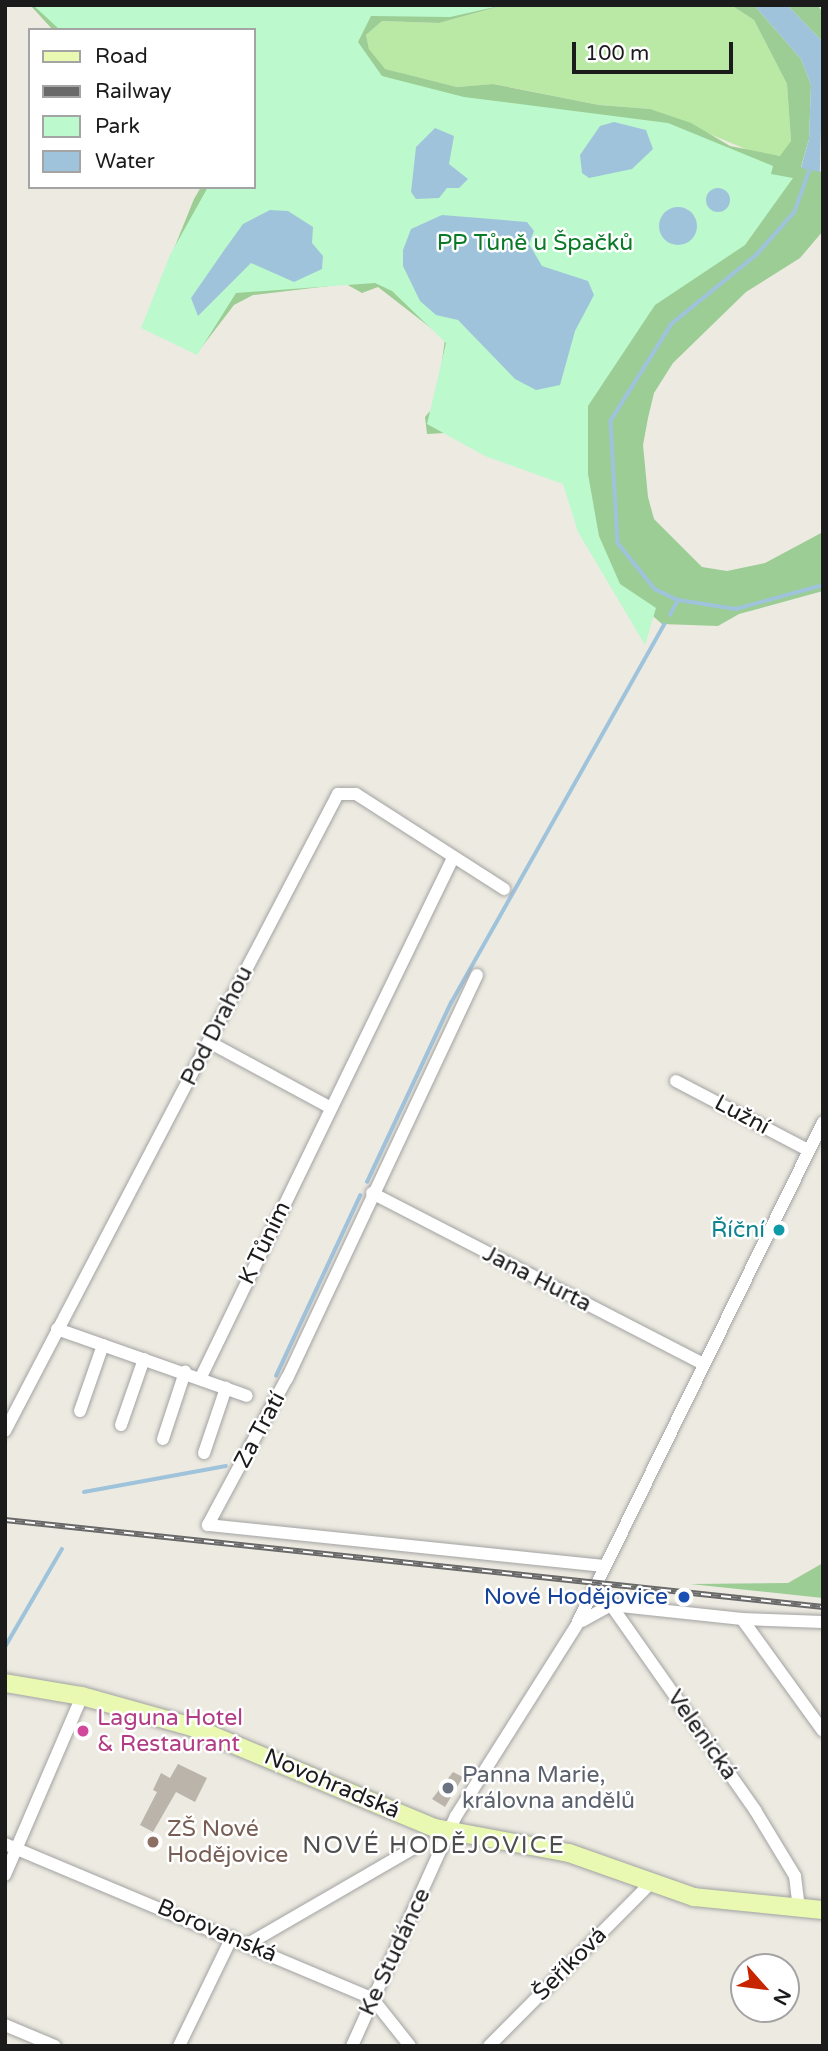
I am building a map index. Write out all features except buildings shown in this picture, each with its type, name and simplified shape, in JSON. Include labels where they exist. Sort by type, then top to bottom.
[{"type":"main road","name":"Novohradská","points":[[5,1683],[82,1696],[192,1727],[450,1832],[569,1853],[729,1905],[823,1910]]},
{"type":"street","name":"Pod Drahou","points":[[5,1432],[338,794],[356,794],[504,889]]},
{"type":"street","name":"K Tůním","points":[[200,1379],[329,1107],[453,858]]},
{"type":"street","name":"Za Tratí","points":[[477,975],[287,1378],[208,1525],[603,1566]]},
{"type":"street","points":[[209,1042],[329,1107]]},
{"type":"street","name":"Lužní","points":[[676,1081],[808,1150]]},
{"type":"street","points":[[603,1566],[823,1122]]},
{"type":"street","name":"Jana Hurta","points":[[372,1193],[702,1363]]},
{"type":"street","points":[[57,1329],[247,1396]]},
{"type":"street","points":[[80,1411],[103,1345]]},
{"type":"street","points":[[121,1425],[145,1359]]},
{"type":"street","points":[[163,1439],[185,1372]]},
{"type":"street","points":[[204,1453],[226,1388]]},
{"type":"street","name":"Ke Studánce","points":[[352,2046],[450,1832],[576,1626],[603,1566]]},
{"type":"street","points":[[576,1626],[611,1605],[742,1619],[823,1622]]},
{"type":"street","name":"Velenická","points":[[611,1605],[755,1810],[795,1876],[799,1907]]},
{"type":"street","points":[[742,1619],[823,1731]]},
{"type":"street","points":[[5,1875],[11,1846],[82,1696]]},
{"type":"street","points":[[248,1944],[422,1843]]},
{"type":"street","name":"Borovanská","points":[[11,1846],[372,1998],[410,2046]]},
{"type":"street","name":"Šeříková","points":[[489,2046],[652,1882]]},
{"type":"street","points":[[179,2046],[232,1937]]},
{"type":"street","points":[[5,2025],[55,2046]]},
{"type":"green space","name":"PP Tůně u Špačků","points":[[30,5],[504,5],[439,23],[382,21],[366,35],[369,49],[385,69],[457,87],[493,84],[599,105],[650,109],[691,123],[730,146],[780,156],[791,141],[787,84],[754,20],[731,5],[754,5],[801,59],[811,85],[809,139],[801,167],[823,172],[823,231],[800,258],[746,292],[673,363],[654,393],[648,418],[643,445],[648,497],[654,519],[702,567],[727,571],[765,563],[823,532],[823,591],[739,614],[718,626],[662,624],[615,583],[575,488],[462,432],[427,434],[425,417],[436,404],[445,339],[378,287],[362,293],[346,284],[253,295],[234,305],[198,352],[175,344],[173,251],[194,199],[200,189],[256,189],[256,28],[51,28]]},
{"type":"green space","name":"PP Tůně u Špačků","points":[[33,5],[504,5],[450,17],[371,16],[358,42],[382,76],[464,97],[668,123],[773,166],[771,174],[793,178],[745,245],[655,305],[588,406],[588,474],[599,536],[620,584],[656,608],[645,645],[578,532],[563,484],[485,456],[427,424],[446,343],[392,291],[375,283],[236,293],[197,355],[141,328],[170,255],[207,189],[256,189],[256,28],[58,28]]},
{"type":"green space","points":[[504,5],[731,5],[754,20],[787,84],[791,141],[781,156],[755,153],[650,109],[599,105],[494,84],[457,87],[384,69],[369,49],[366,35],[382,21],[439,23]]},
{"type":"green space","points":[[787,5],[817,5],[823,12],[823,42]]},
{"type":"green space","points":[[823,1563],[823,1598],[690,1584],[788,1583]]},
{"type":"water","points":[[754,5],[787,5],[823,42],[820,172],[801,168],[809,139],[811,85],[801,59]]},
{"type":"water","points":[[614,122],[646,130],[653,149],[632,169],[589,178],[582,173],[580,155],[600,126]]},
{"type":"water","points":[[435,128],[454,136],[449,164],[468,179],[459,188],[447,188],[439,198],[416,199],[411,192],[416,147]]},
{"type":"water","points":[[718,188],[727,191],[730,200],[727,209],[718,212],[709,209],[706,200],[709,191]]},
{"type":"water","points":[[678,207],[691,213],[697,226],[691,239],[678,245],[665,239],[659,226],[665,213]]},
{"type":"water","points":[[270,210],[288,211],[313,227],[312,243],[323,256],[322,269],[294,282],[251,263],[198,316],[191,298],[243,224]]},
{"type":"water","points":[[442,215],[527,222],[534,231],[529,244],[542,266],[588,281],[594,295],[575,331],[560,385],[536,390],[515,379],[458,320],[436,315],[420,301],[403,266],[403,250],[411,229]]},
{"type":"waterway","points":[[811,167],[795,212],[757,255],[672,324],[611,421],[618,543],[655,589],[678,600],[736,609],[823,585]]},
{"type":"waterway","points":[[670,615],[678,600]]},
{"type":"waterway","points":[[367,1182],[451,1003],[664,625]]},
{"type":"waterway","points":[[276,1376],[360,1196]]},
{"type":"waterway","points":[[84,1492],[226,1466]]},
{"type":"waterway","points":[[5,1647],[62,1549]]},
{"type":"railway","points":[[5,1520],[823,1607]]},
{"type":"place","name":"Říční","points":[[779,1230]]},
{"type":"place","name":"Nové Hodějovice","points":[[684,1597]]},
{"type":"place","name":"Laguna Hotel & Restaurant","points":[[83,1731]]},
{"type":"place","name":"Panna Marie, královna andělů","points":[[448,1788]]},
{"type":"place","name":"ZŠ Nové Hodějovice","points":[[153,1842]]},
{"type":"district","name":"NOVÉ HODĚJOVICE","points":[[434,1846]]}]
